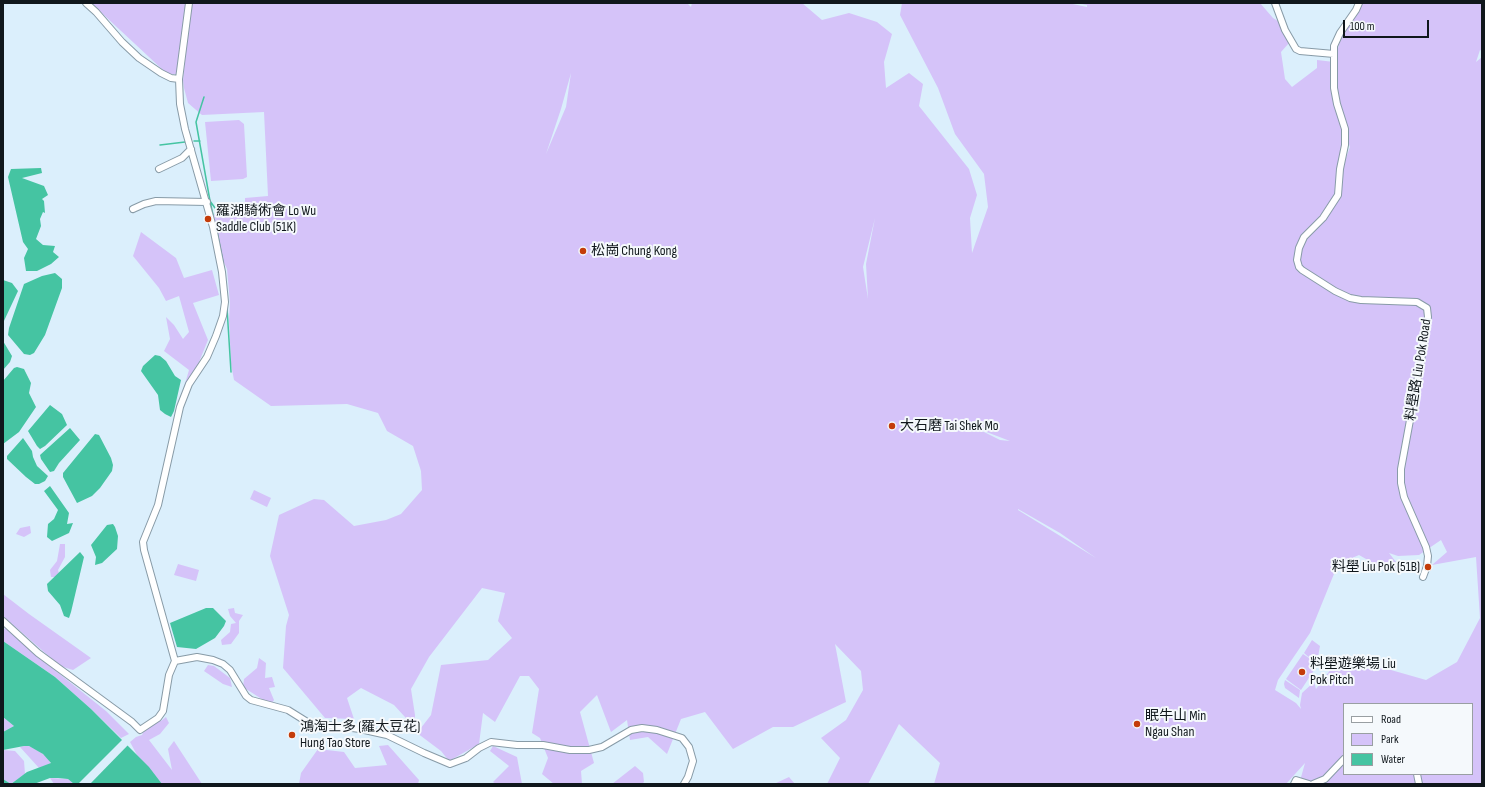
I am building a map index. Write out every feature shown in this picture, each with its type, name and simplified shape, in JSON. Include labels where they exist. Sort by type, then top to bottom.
[{"type":"street","points":[[86,3],[139,58],[161,73],[171,78],[179,79]]},
{"type":"street","points":[[3,621],[38,653],[125,717],[140,730],[158,718],[163,711],[169,675],[175,661],[143,542],[158,505],[180,407],[189,384],[207,357],[216,336],[223,316],[225,302],[222,272],[207,202],[182,117],[179,79],[189,3]]},
{"type":"street","points":[[1275,3],[1285,30],[1295,48],[1300,51],[1334,54],[1334,46],[1338,36],[1356,10],[1359,3]]},
{"type":"street","name":"料壆路 Liu Pok Road","points":[[1334,54],[1334,88],[1337,104],[1345,129],[1345,145],[1340,169],[1338,195],[1323,218],[1304,237],[1299,248],[1297,260],[1299,267],[1302,270],[1335,292],[1350,298],[1361,300],[1417,302],[1427,308],[1428,317],[1401,469],[1401,483],[1404,497],[1426,547],[1428,556],[1427,566],[1423,577]]},
{"type":"street","points":[[159,169],[182,158],[191,149]]},
{"type":"street","points":[[133,210],[144,204],[156,201],[207,202]]},
{"type":"street","points":[[175,661],[197,657],[213,660],[223,664],[230,670],[246,696],[251,700],[288,710],[312,725],[320,724],[387,734],[424,753],[450,764],[466,758],[479,748],[491,742],[517,745],[543,745],[570,750],[589,750],[602,747],[631,730],[642,728],[657,730],[682,738],[689,747],[693,761],[684,784]]},
{"type":"street","points":[[1313,784],[1325,779],[1343,760]]},
{"type":"street","points":[[1294,784],[1296,780],[1309,784]]},
{"type":"green space","points":[[91,3],[187,3],[178,74],[171,74],[164,71]]},
{"type":"green space","points":[[191,3],[687,3],[691,7],[692,3],[802,3],[822,20],[849,13],[877,22],[892,34],[884,62],[886,88],[909,73],[923,84],[919,106],[969,169],[977,195],[970,218],[972,253],[988,207],[984,174],[955,134],[938,88],[900,15],[902,3],[1068,3],[1087,7],[1087,5],[1075,3],[1260,3],[1273,18],[1286,26],[1289,43],[1281,52],[1285,79],[1292,87],[1317,68],[1317,60],[1334,62],[1342,34],[1359,11],[1362,3],[1482,3],[1482,51],[1480,50],[1476,62],[1482,57],[1482,784],[1296,784],[1300,781],[1305,763],[1286,784],[934,784],[940,763],[899,724],[868,784],[827,784],[840,758],[821,738],[846,720],[863,690],[861,671],[835,644],[846,702],[793,727],[773,727],[733,749],[705,712],[681,719],[667,754],[648,737],[630,740],[627,720],[611,732],[597,695],[580,712],[594,763],[581,771],[582,784],[554,784],[542,774],[548,758],[540,738],[532,733],[539,689],[529,676],[520,676],[495,722],[483,713],[479,744],[449,761],[441,751],[417,733],[431,715],[441,665],[488,660],[512,638],[498,621],[505,593],[482,588],[429,657],[411,689],[415,715],[415,728],[394,705],[361,688],[347,698],[354,719],[325,718],[283,668],[286,626],[289,615],[270,556],[279,515],[314,499],[324,500],[354,526],[386,520],[401,514],[422,490],[421,471],[413,446],[387,431],[378,413],[347,404],[271,406],[234,380],[231,364],[229,320],[230,303],[227,269],[220,254],[214,215],[231,205],[245,202],[245,198],[268,196],[264,112],[202,115],[188,103],[183,80]],"holes":[[[571,73],[566,107],[546,154],[561,109]],[[1345,132],[1350,147],[1340,174]],[[875,218],[866,264],[868,299],[863,267]],[[976,428],[1010,441],[1000,440]],[[1018,510],[1060,533],[1096,558]],[[1441,540],[1447,552],[1432,565],[1476,557],[1480,618],[1457,662],[1426,680],[1384,668],[1354,669],[1347,666],[1342,667],[1337,661],[1316,689],[1314,682],[1302,693],[1300,705],[1301,709],[1296,703],[1275,690],[1278,680],[1310,633],[1338,564],[1359,555],[1389,572],[1400,567],[1389,553],[1398,556],[1419,555]]]},
{"type":"green space","points":[[239,120],[244,124],[247,177],[243,179],[211,181],[205,122]]},
{"type":"green space","points":[[141,232],[176,258],[184,278],[212,270],[219,295],[193,303],[208,340],[197,367],[182,394],[189,370],[164,351],[170,339],[166,317],[174,325],[183,339],[189,332],[179,296],[166,301],[159,288],[133,256]]},
{"type":"green space","points":[[254,490],[271,498],[267,507],[250,499]]},
{"type":"green space","points":[[30,526],[31,533],[24,537],[16,534],[20,528]]},
{"type":"green space","points":[[60,544],[65,544],[65,557],[58,570],[60,577],[51,577],[50,570],[57,561]]},
{"type":"green space","points":[[178,564],[199,570],[196,581],[174,575]]},
{"type":"green space","points":[[3,594],[91,658],[73,670],[60,666],[3,616]]},
{"type":"green space","points":[[234,608],[235,613],[243,615],[239,621],[239,633],[231,644],[222,645],[221,640],[230,632],[231,624],[236,623],[230,616],[228,609]]},
{"type":"green space","points":[[3,628],[9,630],[32,652],[106,711],[129,734],[121,738],[55,677],[3,641]]},
{"type":"green space","name":"料壆遊樂場 Liu Pok Pitch","points":[[1312,640],[1320,646],[1318,657],[1314,661],[1318,664],[1301,690],[1286,679],[1303,654],[1312,660],[1304,653]]},
{"type":"green space","points":[[259,658],[266,663],[265,678],[272,677],[275,687],[269,688],[274,700],[271,705],[243,687],[244,679],[257,668]]},
{"type":"green space","points":[[208,665],[214,666],[230,678],[232,687],[223,684],[204,671]]},
{"type":"green space","points":[[1285,680],[1300,690],[1299,698],[1285,688]]},
{"type":"green space","points":[[3,717],[14,726],[3,732]]},
{"type":"green space","points":[[154,717],[161,721],[166,717],[169,723],[160,734],[149,740],[172,770],[168,749],[174,741],[202,784],[162,784],[137,755],[130,742],[136,737],[142,735],[148,722]]},
{"type":"green space","points":[[388,745],[419,780],[418,784],[299,784],[301,773],[318,749],[344,752],[355,768],[387,765],[379,746]]},
{"type":"green space","points":[[29,746],[39,751],[48,758],[51,764],[39,768],[20,747]]},
{"type":"green space","points":[[493,746],[517,757],[522,784],[496,784],[493,782],[509,766],[490,751]]},
{"type":"green space","points":[[3,750],[15,751],[24,761],[25,774],[11,784],[3,779]]},
{"type":"green space","points":[[635,766],[643,773],[644,782],[642,784],[612,784]]},
{"type":"green space","points":[[789,777],[795,784],[774,784]]},
{"type":"green space","points":[[50,778],[68,779],[74,784],[54,784]]},
{"type":"water","points":[[41,168],[42,173],[22,178],[44,186],[48,195],[42,199],[44,201],[45,213],[43,212],[40,219],[41,226],[36,239],[43,245],[55,246],[53,252],[59,257],[51,264],[37,271],[26,271],[24,258],[28,249],[23,242],[8,177],[11,169]]},
{"type":"water","points":[[55,273],[62,279],[62,288],[45,335],[34,353],[30,355],[24,354],[8,335],[24,284],[42,276]]},
{"type":"water","points":[[3,280],[12,283],[18,291],[3,323]]},
{"type":"water","points":[[3,341],[12,356],[10,362],[3,370]]},
{"type":"water","points":[[155,355],[160,356],[166,361],[175,376],[181,380],[174,411],[171,417],[160,410],[158,395],[141,371],[143,366]]},
{"type":"water","points":[[17,367],[24,369],[31,383],[29,393],[36,407],[19,432],[3,444],[3,381],[14,368]]},
{"type":"water","points":[[50,405],[62,414],[67,425],[40,449],[28,431]]},
{"type":"water","points":[[70,428],[80,440],[59,463],[54,471],[50,472],[40,455]]},
{"type":"water","points":[[95,434],[99,435],[111,458],[113,465],[112,471],[100,488],[92,496],[77,503],[63,477],[63,473]]},
{"type":"water","points":[[23,438],[32,451],[37,466],[48,476],[45,481],[39,484],[35,484],[26,477],[7,459],[7,456]]},
{"type":"water","points":[[50,486],[69,513],[67,524],[73,523],[69,533],[52,541],[47,537],[48,524],[54,519],[58,510],[44,491]]},
{"type":"water","points":[[113,524],[118,536],[117,549],[102,563],[95,565],[96,557],[91,545],[107,525]]},
{"type":"water","points":[[80,552],[84,557],[69,618],[64,616],[60,605],[48,591],[47,584]]},
{"type":"water","points":[[206,608],[213,608],[226,621],[224,626],[215,638],[196,649],[177,647],[170,623]]},
{"type":"water","points":[[3,641],[55,677],[91,709],[149,767],[162,784],[74,784],[68,779],[50,778],[34,784],[11,784],[27,772],[51,763],[43,754],[29,746],[3,750],[3,732],[14,726],[3,717]]},
{"type":"water","points":[[3,779],[11,784],[3,784]]},
{"type":"pier","points":[[124,738],[129,744],[90,784],[78,784]]},
{"type":"waterway","points":[[204,97],[196,122],[210,201],[215,208]]},
{"type":"waterway","points":[[194,141],[200,141]]},
{"type":"waterway","points":[[160,145],[185,142]]},
{"type":"waterway","points":[[210,201],[213,215]]},
{"type":"waterway","points":[[217,232],[223,262]]},
{"type":"waterway","points":[[227,308],[231,372]]},
{"type":"place","name":"羅湖騎術會 Lo Wu Saddle Club (51K)","points":[[208,219]]},
{"type":"place","name":"松崗 Chung Kong","points":[[583,251]]},
{"type":"place","name":"大石磨 Tai Shek Mo","points":[[892,426]]},
{"type":"place","name":"料壆 Liu Pok (51B)","points":[[1428,567]]},
{"type":"place","name":"料壆遊樂場 Liu Pok Pitch","points":[[1302,672]]},
{"type":"place","name":"眠牛山 Min Ngau Shan","points":[[1137,724]]},
{"type":"place","name":"鴻淘士多 (羅太豆花) Hung Tao Store","points":[[292,735]]}]
